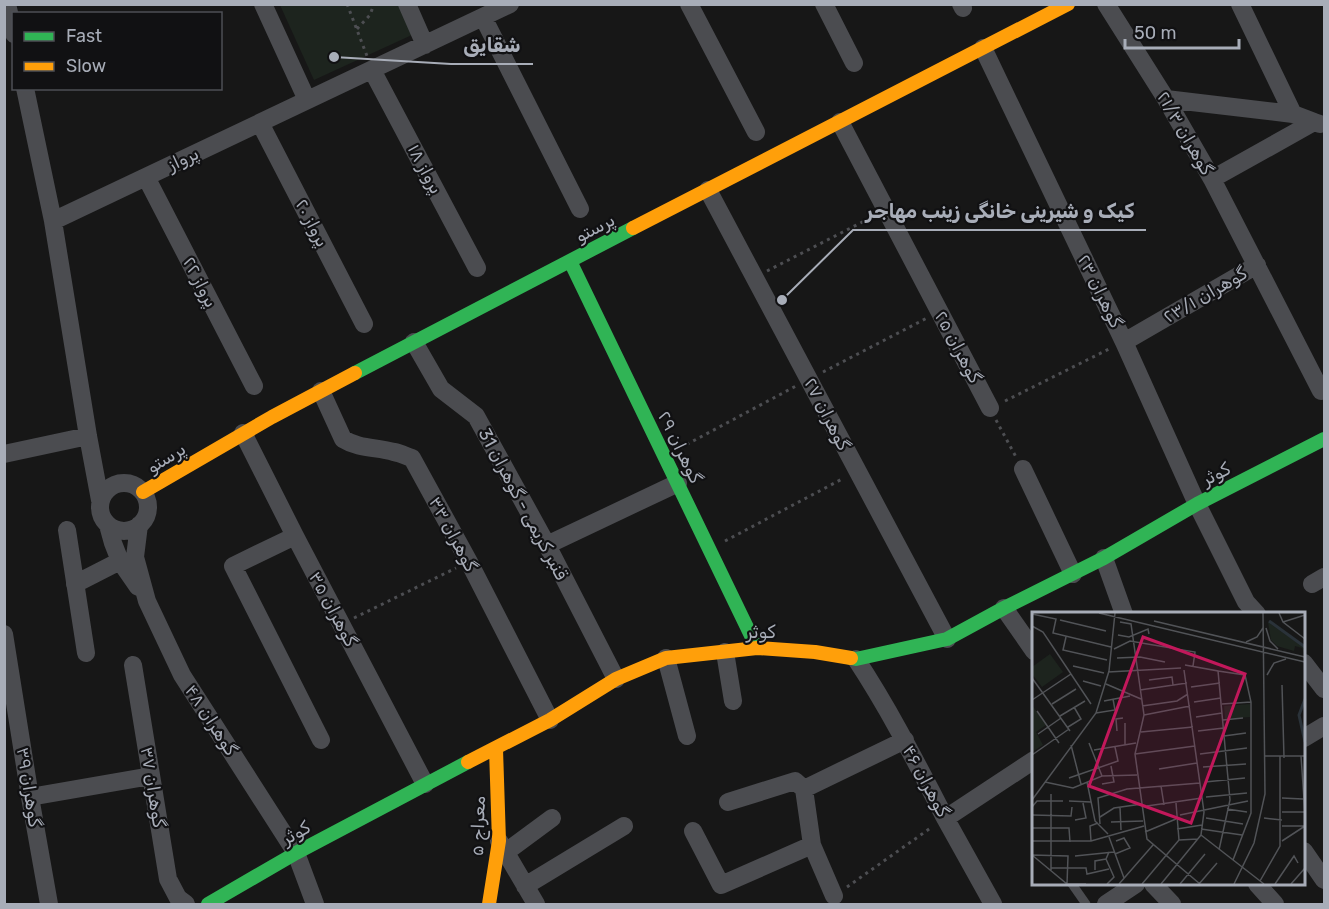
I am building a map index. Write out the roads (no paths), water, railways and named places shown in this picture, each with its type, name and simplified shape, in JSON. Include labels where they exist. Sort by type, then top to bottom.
[{"type":"street","points":[[7,4],[12,25]]},
{"type":"street","points":[[263,4],[307,100]]},
{"type":"street","points":[[407,4],[426,45]]},
{"type":"street","name":"پرواز","points":[[53,221],[510,4]]},
{"type":"street","points":[[690,4],[756,132]]},
{"type":"street","points":[[825,4],[854,63]]},
{"type":"street","name":"پرستو","points":[[143,492],[243,433],[414,342],[1068,4]]},
{"type":"street","name":"گوهران ۲۱/۳","points":[[1106,4],[1166,99],[1212,179],[1257,265]]},
{"type":"street","points":[[1240,4],[1293,114]]},
{"type":"street","points":[[483,17],[580,209]]},
{"type":"street","name":"گوهران ۲۳","points":[[983,48],[1124,342],[1197,504],[1246,602],[1255,612]]},
{"type":"street","name":"پرواز ۱۸","points":[[372,70],[477,268]]},
{"type":"street","points":[[25,90],[53,221],[101,514],[108,525],[120,561],[147,601]]},
{"type":"street","points":[[1166,99],[1293,114],[1319,124]]},
{"type":"street","name":"گوهران ۲۵","points":[[840,122],[990,408]]},
{"type":"street","name":"پرواز ۲۰","points":[[260,123],[364,324]]},
{"type":"street","points":[[1212,179],[1319,124]]},
{"type":"street","name":"پرواز ۲۲","points":[[146,177],[254,386]]},
{"type":"street","name":"گوهران ۲۷","points":[[708,190],[946,639]]},
{"type":"street","name":"گوهران ۲۹","points":[[570,261],[757,648]]},
{"type":"street","name":"گوهران ۲۳/۱","points":[[1124,342],[1257,265],[1321,391]]},
{"type":"street","name":"قنبر کریمی - گوهران 31","points":[[414,342],[441,389],[476,416],[547,545],[616,680]]},
{"type":"street","name":"گوهران ۳۳","points":[[321,392],[343,438],[363,447],[395,452],[412,458],[469,562],[550,720]]},
{"type":"street","name":"گوهران ۳۵","points":[[243,433],[425,784]]},
{"type":"street","points":[[4,454],[88,436]]},
{"type":"street","points":[[88,436],[97,456],[125,482],[136,485],[143,492],[148,503],[146,515],[132,530],[124,531],[108,525]]},
{"type":"street","name":"کوثر","points":[[208,904],[296,853],[550,720],[616,680],[666,658],[757,648],[816,652],[856,659],[946,639],[1104,558],[1197,504],[1323,443]]},
{"type":"street","points":[[1023,469],[1073,574]]},
{"type":"street","points":[[100,500],[106,490],[115,484],[125,482]]},
{"type":"street","points":[[547,545],[678,483]]},
{"type":"street","name":"گوهران ۴۸","points":[[139,525],[135,557],[147,601],[182,675],[296,853],[315,904]]},
{"type":"street","points":[[67,530],[86,653]]},
{"type":"street","points":[[295,536],[233,566],[321,741]]},
{"type":"street","points":[[1104,558],[1123,612]]},
{"type":"street","points":[[75,584],[120,561]]},
{"type":"street","points":[[1004,608],[1032,648]]},
{"type":"street","name":"گوهران ۳۹","points":[[4,634],[49,904]]},
{"type":"street","points":[[725,652],[733,701]]},
{"type":"street","points":[[666,658],[687,736]]},
{"type":"street","name":"گوهران ۴۶","points":[[856,659],[877,690],[905,740],[993,904]]},
{"type":"street","name":"گوهران ۳۷","points":[[133,665],[168,879],[178,898],[186,904]]},
{"type":"street","points":[[1305,665],[1315,684]]},
{"type":"street","points":[[1305,737],[1324,726]]},
{"type":"street","points":[[804,789],[905,740]]},
{"type":"street","name":"معراج ۵","points":[[489,904],[503,847],[496,749]]},
{"type":"street","points":[[946,818],[1032,761]]},
{"type":"street","points":[[30,797],[152,776]]},
{"type":"street","points":[[728,802],[795,781],[804,789],[812,845],[834,896]]},
{"type":"street","points":[[536,904],[503,847],[552,818]]},
{"type":"street","points":[[525,886],[624,826]]},
{"type":"street","points":[[693,831],[721,885],[812,845]]},
{"type":"street","points":[[1305,852],[1324,880]]},
{"type":"street","points":[[1106,904],[1134,885]]},
{"type":"street","points":[[1155,885],[1172,904]]},
{"type":"street","points":[[1258,885],[1275,904]]},
{"type":"lane","points":[[1073,885],[1086,904]]},
{"type":"place","name":"شقایق","points":[[334,57]]},
{"type":"place","name":"کیک و شیرینی خانگی زینب مهاجر","points":[[782,300]]}]
